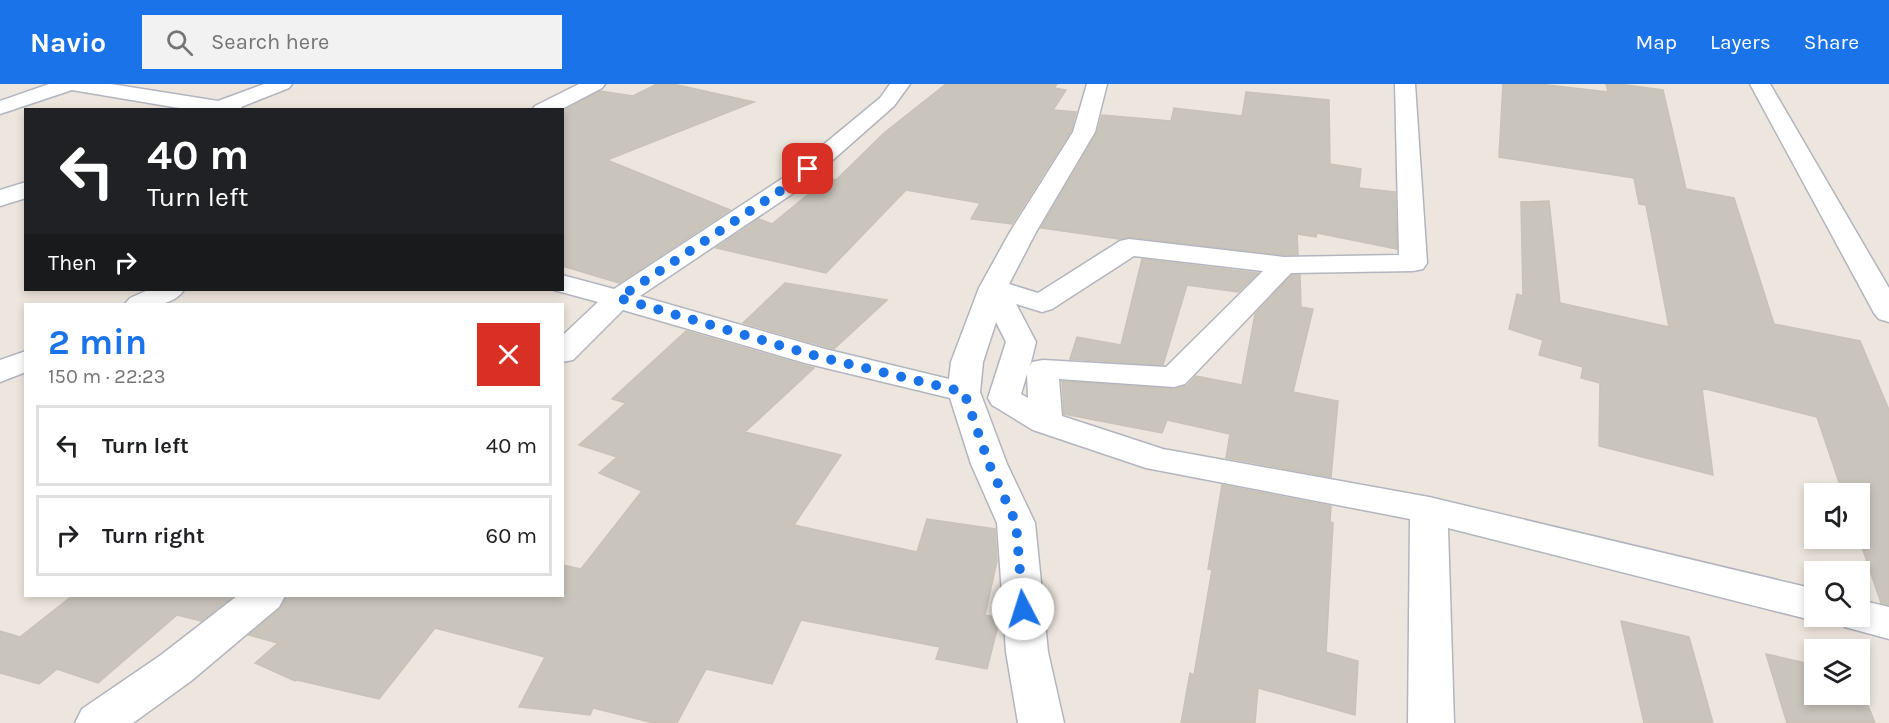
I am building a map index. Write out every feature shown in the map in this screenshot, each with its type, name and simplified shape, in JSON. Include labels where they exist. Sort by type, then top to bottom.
[{"type":"street","points":[[0,108],[71,84],[216,108]]},
{"type":"street","points":[[224,108],[282,84]]},
{"type":"street","points":[[546,108],[595,84]]},
{"type":"street","points":[[564,351],[619,298],[792,183],[887,102],[900,84]]},
{"type":"street","points":[[1041,723],[1027,652],[1016,523],[989,464],[964,392],[967,362],[993,288],[1023,232],[1084,132],[1097,84]]},
{"type":"street","points":[[993,288],[1042,303],[1129,247],[1284,265],[1413,263],[1405,84]]},
{"type":"street","points":[[1759,84],[1889,313]]},
{"type":"street","points":[[0,199],[24,190]]},
{"type":"street","points":[[1045,422],[1043,369],[1174,377],[1284,265]]},
{"type":"street","points":[[564,284],[816,356],[964,392]]},
{"type":"street","points":[[993,288],[1021,342],[1004,398],[1045,422],[1158,460],[1429,510],[1804,602]]},
{"type":"street","points":[[142,303],[168,291]]},
{"type":"street","points":[[0,372],[24,361]]},
{"type":"street","points":[[1429,510],[1431,723]]},
{"type":"street","points":[[98,723],[176,668],[264,597]]},
{"type":"street","points":[[1870,618],[1889,623]]},
{"type":"building","points":[[657,84],[673,84],[754,102],[607,160],[730,210],[619,283],[564,267],[564,110],[600,91],[633,96]]},
{"type":"building","points":[[946,84],[1057,84],[1054,88],[1066,90],[1053,110],[1076,112],[1071,131],[1012,224],[971,219],[980,203],[906,190],[826,273],[716,248],[759,219],[772,224],[828,178],[836,180],[884,133]]},
{"type":"building","points":[[1503,84],[1539,84],[1608,92],[1606,84],[1619,84],[1663,90],[1686,189],[1734,198],[1774,324],[1860,341],[1889,410],[1889,605],[1881,603],[1870,570],[1870,561],[1867,561],[1863,549],[1870,549],[1870,483],[1839,483],[1817,417],[1702,388],[1713,475],[1599,446],[1600,383],[1581,378],[1583,367],[1539,355],[1543,340],[1509,329],[1517,294],[1523,296],[1521,202],[1549,201],[1560,303],[1669,327],[1646,205],[1639,204],[1634,178],[1499,157]]},
{"type":"building","points":[[1246,92],[1329,100],[1330,164],[1361,169],[1359,188],[1395,192],[1397,249],[1317,233],[1316,237],[1297,234],[1298,255],[1284,255],[1129,237],[1119,239],[1041,228],[1097,133],[1102,115],[1171,121],[1174,108],[1242,116]]},
{"type":"building","points":[[1142,259],[1258,273],[1238,292],[1187,285],[1163,365],[1070,359],[1077,337],[1121,345]]},
{"type":"building","points":[[1292,275],[1300,275],[1301,307],[1313,309],[1293,392],[1338,401],[1331,477],[1226,458],[1230,434],[1167,420],[1162,433],[1064,414],[1062,381],[1174,389],[1187,386],[1196,376],[1242,385],[1255,314]]},
{"type":"building","points":[[785,283],[887,300],[834,349],[743,323]]},
{"type":"building","points":[[686,331],[814,368],[745,432],[841,455],[794,525],[917,552],[927,519],[995,529],[997,561],[985,615],[1000,618],[987,669],[936,659],[940,647],[801,620],[772,684],[706,669],[677,723],[654,723],[593,708],[590,715],[519,707],[545,657],[435,628],[379,699],[295,681],[255,663],[278,643],[249,635],[280,609],[286,597],[564,597],[564,565],[581,569],[642,491],[599,473],[617,457],[579,445],[626,403],[612,399]]},
{"type":"building","points":[[1222,485],[1331,506],[1330,522],[1333,523],[1326,652],[1358,661],[1355,715],[1258,688],[1255,723],[1181,723],[1190,673],[1194,675],[1212,570],[1208,569]]},
{"type":"building","points":[[71,597],[233,597],[201,621],[177,615],[98,683],[57,669],[39,684],[0,673],[0,631],[20,637]]},
{"type":"building","points":[[1621,621],[1689,637],[1713,723],[1644,723]]},
{"type":"building","points":[[1766,654],[1804,663],[1804,705],[1868,705],[1875,723],[1787,723]]},
{"type":"route","points":[[808,169],[792,183],[619,298],[816,356],[964,392],[989,464],[1016,523],[1023,609]]}]
